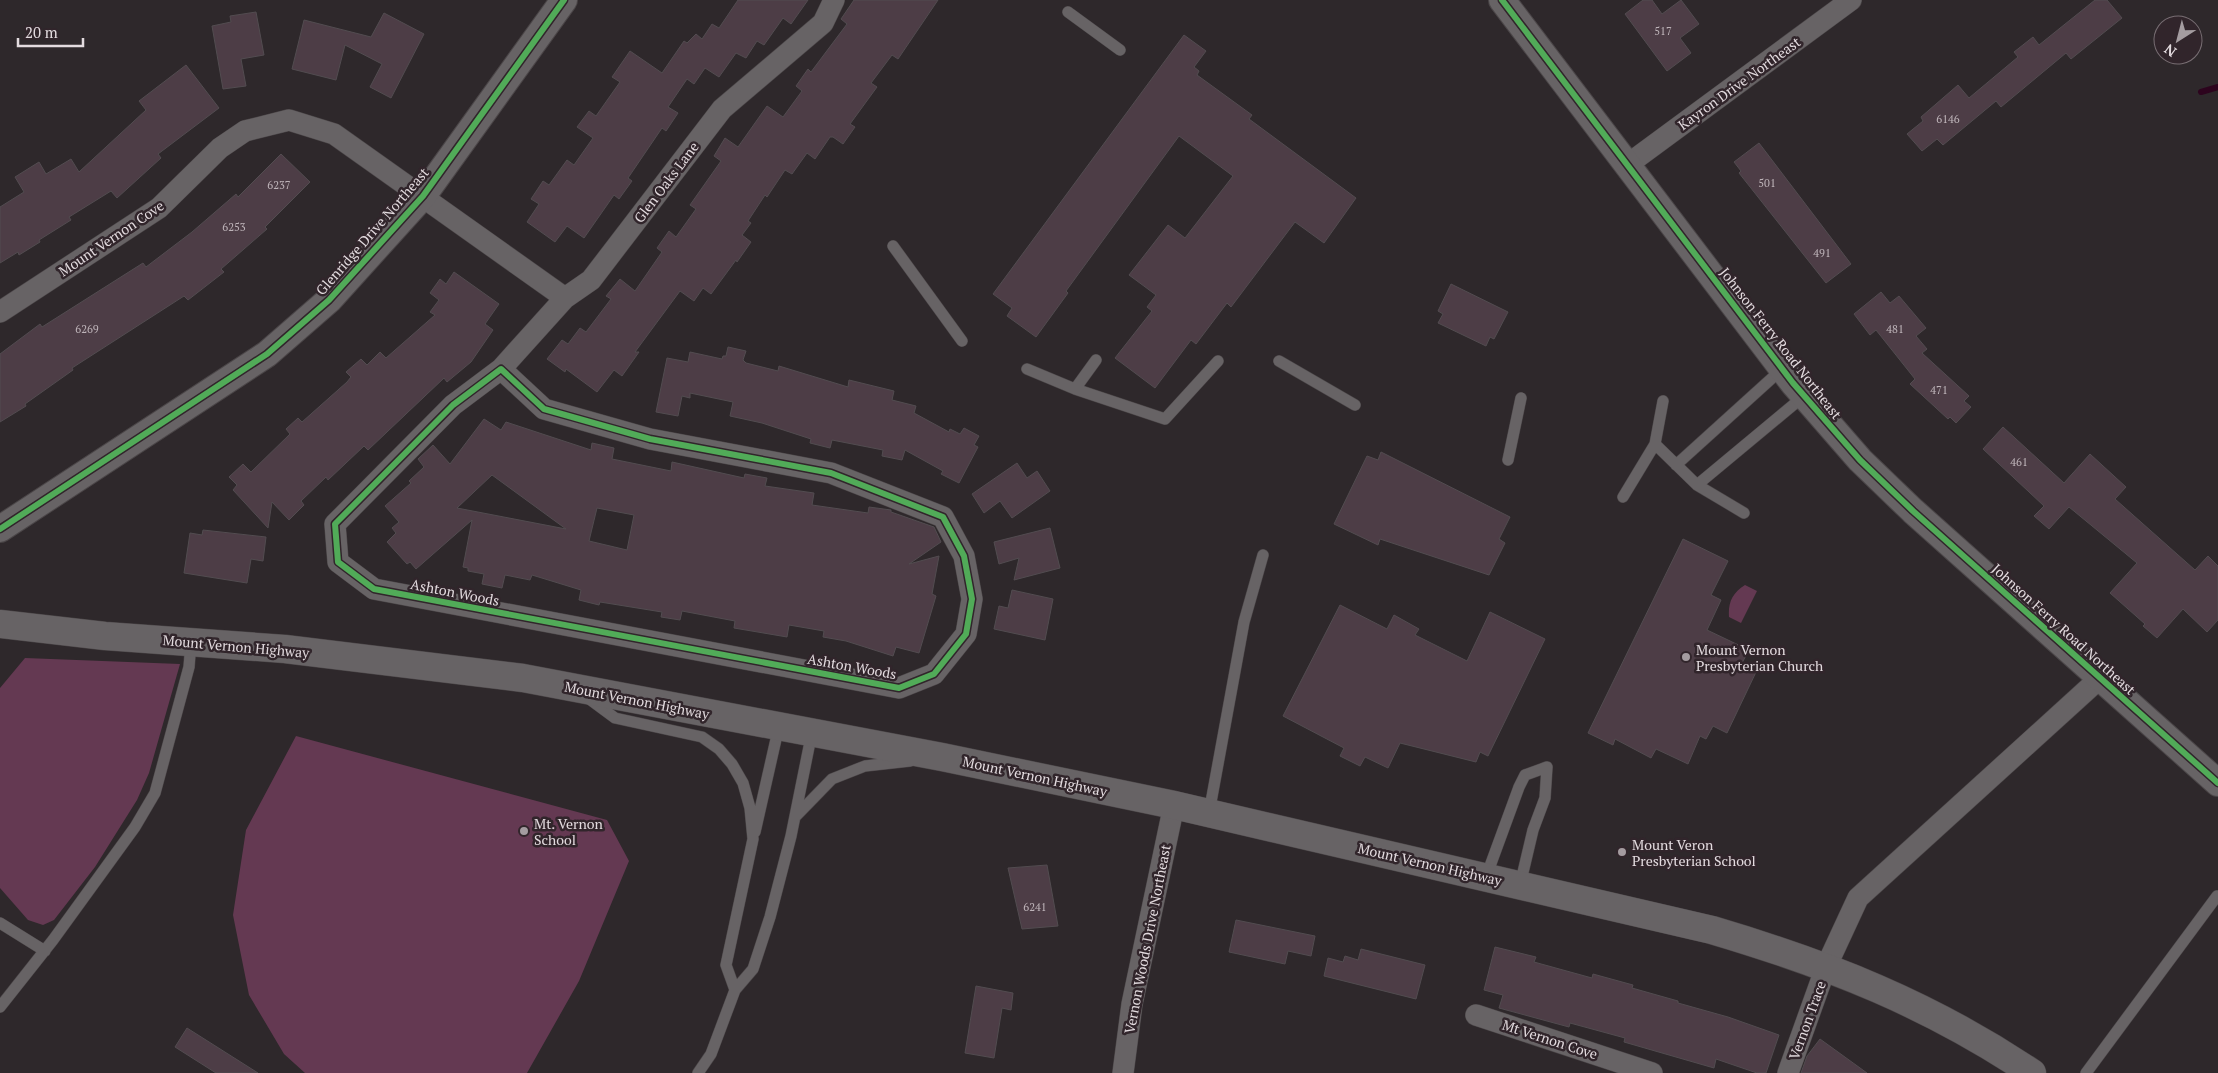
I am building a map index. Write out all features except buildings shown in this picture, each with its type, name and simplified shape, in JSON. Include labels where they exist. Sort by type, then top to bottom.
[{"type":"main road","name":"Mount Vernon Highway","points":[[0,624],[285,649],[431,665],[523,678],[942,757],[1174,805],[1712,930],[1790,953],[1866,982],[1950,1022],[2032,1073]]},
{"type":"street","name":"Glenridge Drive Northeast","points":[[0,529],[274,348],[329,300],[423,196],[564,0]]},
{"type":"street","name":"Glen Oaks Lane","points":[[501,369],[565,298],[591,280],[722,109],[823,23],[834,0]]},
{"type":"street","name":"Johnson Ferry Road Northeast","points":[[1502,0],[1782,369],[1860,460],[1906,505],[2218,783]]},
{"type":"street","name":"Kayron Drive Northeast","points":[[1627,165],[1851,0]]},
{"type":"street","name":"Mount Vernon Cove","points":[[0,312],[158,208],[220,148],[245,131],[289,120],[334,134],[423,196]]},
{"type":"street","points":[[423,196],[565,298]]},
{"type":"street","name":"Ashton Woods","points":[[501,369],[544,409],[650,439],[831,473],[943,517],[964,556],[971,590],[972,598],[966,634],[934,674],[899,688],[374,589],[338,562],[335,524],[453,405],[501,369]]},
{"type":"street","name":"Vernon Trace","points":[[1788,1073],[1826,967],[1858,898],[2100,678]]},
{"type":"street","name":"Vernon Woods Drive Northeast","points":[[1123,1073],[1132,1004],[1174,805]]},
{"type":"street","name":"Mt Vernon Cove","points":[[1476,1015],[1652,1073]]},
{"type":"lane","points":[[1068,12],[1120,50]]},
{"type":"lane","points":[[893,246],[962,341]]},
{"type":"lane","points":[[1075,389],[1096,360]]},
{"type":"lane","points":[[1027,369],[1075,389],[1165,419],[1218,361]]},
{"type":"lane","points":[[1279,361],[1354,405]]},
{"type":"lane","points":[[1676,465],[1782,369]]},
{"type":"lane","points":[[1697,485],[1804,396]]},
{"type":"lane","points":[[1508,460],[1521,398]]},
{"type":"lane","points":[[1623,497],[1655,444],[1663,401]]},
{"type":"lane","points":[[1655,444],[1697,485],[1744,513]]},
{"type":"lane","points":[[1209,813],[1244,622],[1263,555]]},
{"type":"lane","points":[[0,1007],[44,951],[135,827],[155,793],[189,667],[191,642]]},
{"type":"lane","points":[[575,689],[615,718],[702,737],[719,749],[732,764],[743,783],[750,808],[753,839]]},
{"type":"lane","points":[[735,990],[726,965],[779,726]]},
{"type":"lane","points":[[698,1073],[711,1054],[735,990],[754,969],[770,917],[795,817],[812,732]]},
{"type":"lane","points":[[795,817],[832,779],[865,766],[942,757]]},
{"type":"lane","points":[[1486,877],[1518,787],[1525,775],[1547,767],[1545,798],[1533,830],[1520,885]]},
{"type":"lane","points":[[2086,1073],[2217,896]]},
{"type":"lane","points":[[0,923],[44,951]]},
{"type":"shaded area","points":[[1745,585],[1757,591],[1741,623],[1729,617],[1729,607],[1734,595]]},
{"type":"shaded area","points":[[25,658],[180,664],[149,773],[137,800],[95,867],[54,920],[43,925],[28,920],[0,888],[0,688]]},
{"type":"shaded area","points":[[296,736],[607,820],[629,861],[579,981],[527,1073],[305,1073],[284,1054],[249,995],[233,915],[246,830]]},
{"type":"waterway","points":[[2201,92],[2218,87]]},
{"type":"cycle path","points":[[0,529],[267,354],[329,300],[423,196],[564,0]]},
{"type":"cycle path","points":[[1502,0],[1793,383],[1860,460],[1913,511],[2218,783]]},
{"type":"cycle path","points":[[501,369],[544,409],[650,439],[831,473],[943,517],[964,556],[972,599],[966,634],[934,674],[899,688],[374,589],[338,562],[335,524],[453,405],[501,369]]},
{"type":"place","name":"Mount Vernon Presbyterian Church","points":[[1686,657]]},
{"type":"place","name":"Mt. Vernon School","points":[[524,831]]},
{"type":"place","name":"Mount Veron Presbyterian School","points":[[1622,852]]}]
